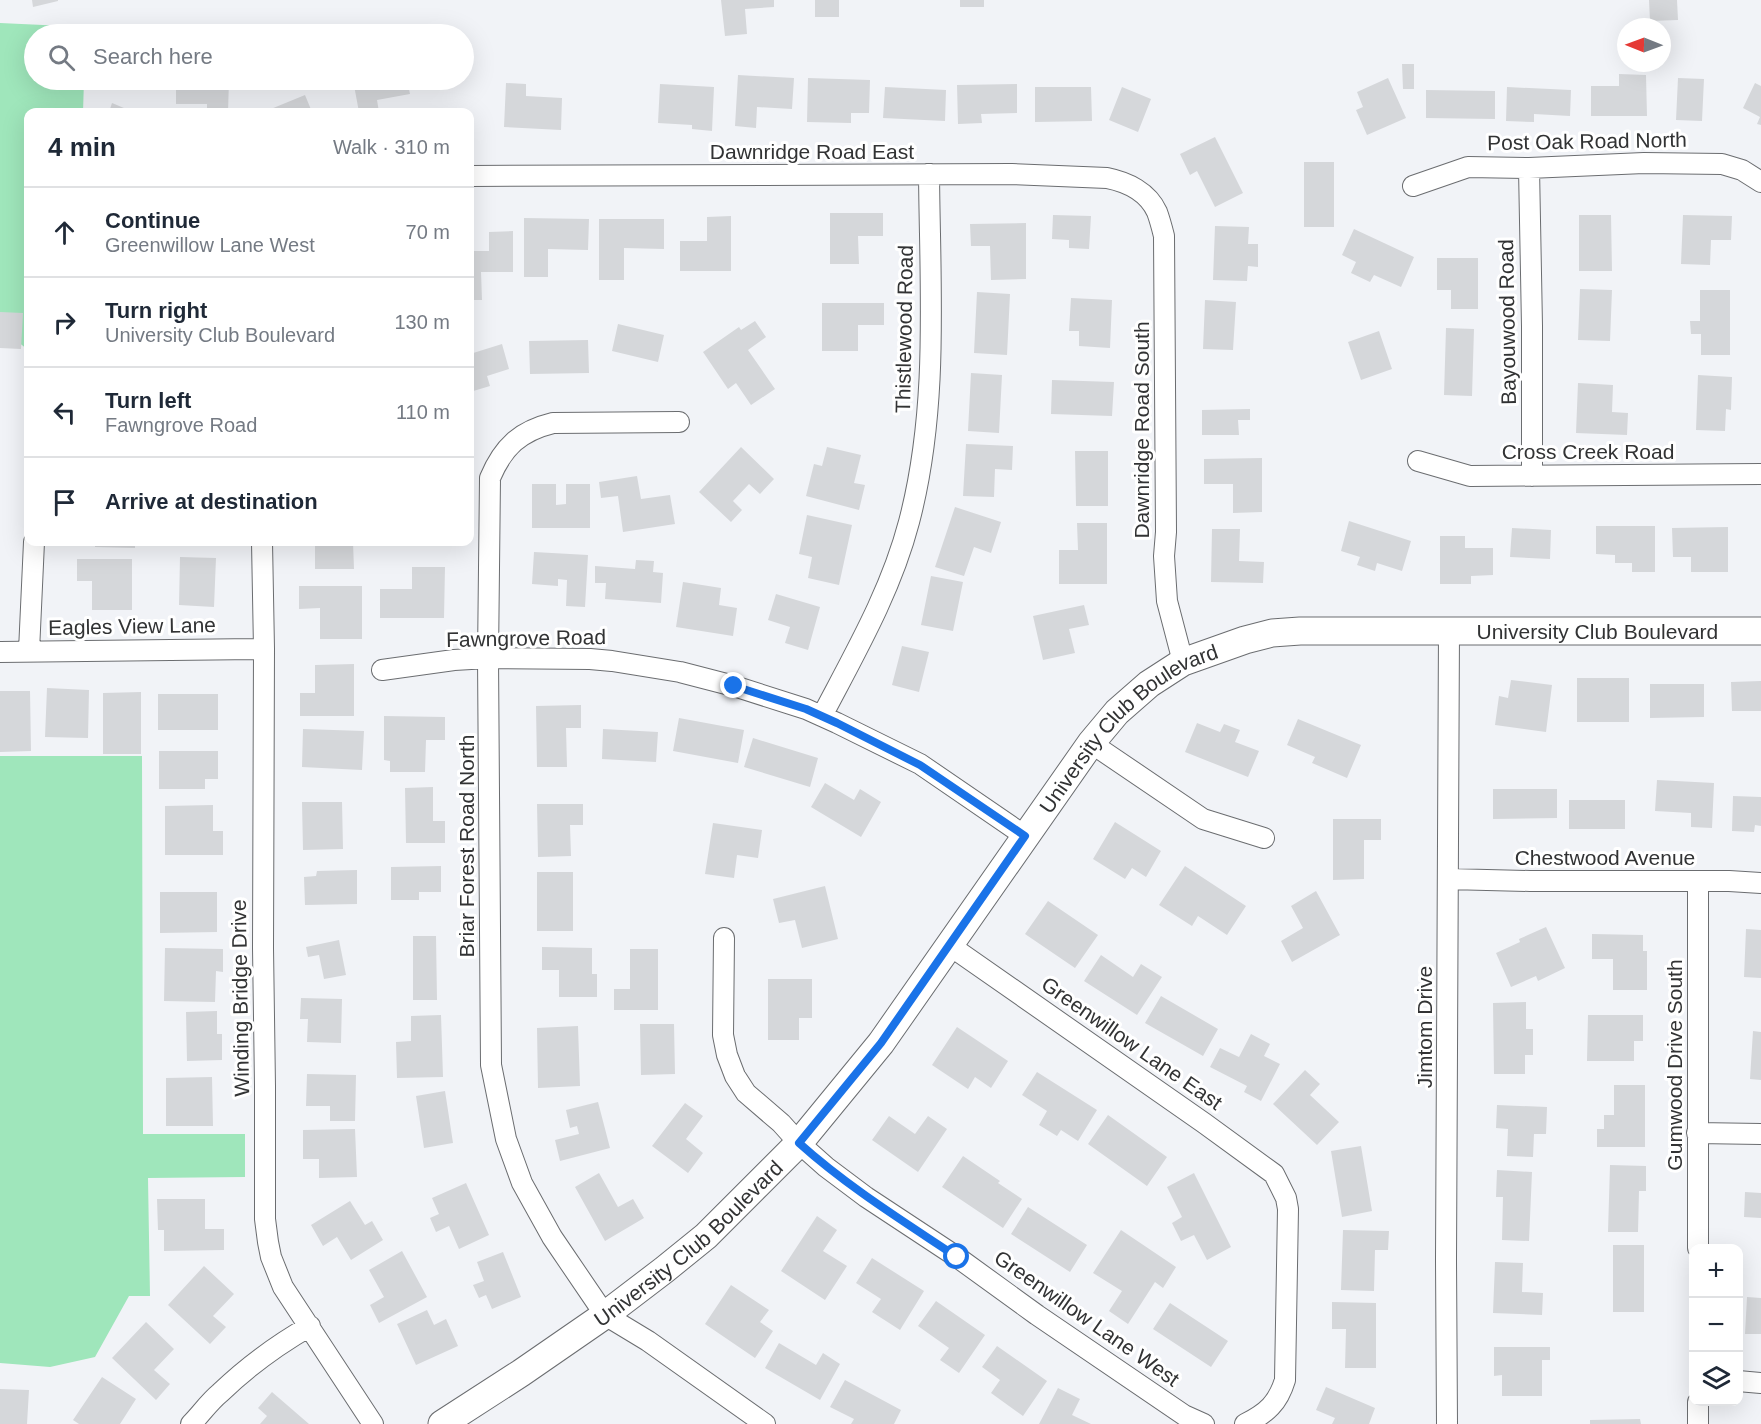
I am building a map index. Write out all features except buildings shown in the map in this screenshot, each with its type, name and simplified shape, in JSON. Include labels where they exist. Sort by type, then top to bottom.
[{"type":"street","name":"Post Oak Road North","points":[[1413,186],[1468,166],[1529,168],[1644,163],[1722,164],[1742,170],[1761,183]]},
{"type":"street","name":"Bayouwood Road","points":[[1529,168],[1532,476]]},
{"type":"street","name":"Thistlewood Road","points":[[822,716],[891,576],[909,522],[920,466],[931,363],[928,174]]},
{"type":"street","name":"Dawnridge Road East","points":[[474,176],[1012,174],[1107,178],[1134,187],[1149,200]]},
{"type":"street","name":"Dawnridge Road South","points":[[1149,200],[1157,211],[1164,236],[1166,532],[1164,556],[1167,601],[1183,662]]},
{"type":"street","name":"Briar Forest Road North","points":[[605,1315],[552,1237],[522,1183],[506,1139],[491,1065],[488,658],[490,478],[496,463],[515,440],[542,426],[553,423],[679,422]]},
{"type":"street","name":"Cross Creek Road","points":[[1418,460],[1470,476],[1761,474]]},
{"type":"street","points":[[29,651],[34,546]]},
{"type":"street","name":"Winding Bridge Drive","points":[[262,546],[265,1219],[271,1257],[283,1287],[373,1424]]},
{"type":"street","name":"Jimtom Drive","points":[[1447,1424],[1449,630]]},
{"type":"street","name":"University Club Boulevard","points":[[442,1424],[605,1315],[706,1236],[799,1143],[881,1043],[1091,743],[1117,712],[1149,684],[1183,662],[1245,640],[1272,633],[1300,631],[1761,630]]},
{"type":"street","name":"Eagles View Lane","points":[[0,652],[264,649]]},
{"type":"street","name":"Fawngrove Road","points":[[382,670],[454,660],[488,658],[590,659],[680,672],[780,700],[822,716],[920,765],[1025,836]]},
{"type":"street","points":[[1091,743],[1203,819],[1264,838]]},
{"type":"street","name":"Chestwood Avenue","points":[[1448,879],[1761,883]]},
{"type":"street","name":"Gumwood Drive South","points":[[1698,882],[1698,1244]]},
{"type":"street","name":"Greenwillow Lane West","points":[[724,938],[723,1035],[735,1076],[746,1093],[826,1167],[866,1197],[957,1257],[1037,1315],[1184,1415],[1204,1424]]},
{"type":"street","name":"Greenwillow Lane East","points":[[949,945],[1204,1122],[1274,1174],[1282,1188],[1288,1209],[1286,1380],[1282,1392],[1271,1408],[1251,1421]]},
{"type":"street","points":[[1697,1133],[1761,1134]]},
{"type":"street","points":[[605,1315],[648,1341],[765,1424]]},
{"type":"street","points":[[191,1424],[256,1360],[310,1326]]},
{"type":"street","points":[[1743,1381],[1761,1383]]},
{"type":"street","points":[[1698,1406],[1698,1424]]},
{"type":"green space","points":[[0,23],[24,24],[24,90],[84,90],[83,108],[24,108],[24,347],[0,327]]},
{"type":"green space","points":[[0,756],[142,756],[143,1134],[245,1134],[245,1177],[148,1178],[150,1296],[129,1296],[95,1357],[50,1367],[0,1363]]},
{"type":"route","points":[[734,686],[806,709],[920,765],[1025,836],[881,1043],[799,1143],[866,1197],[957,1257]]}]
